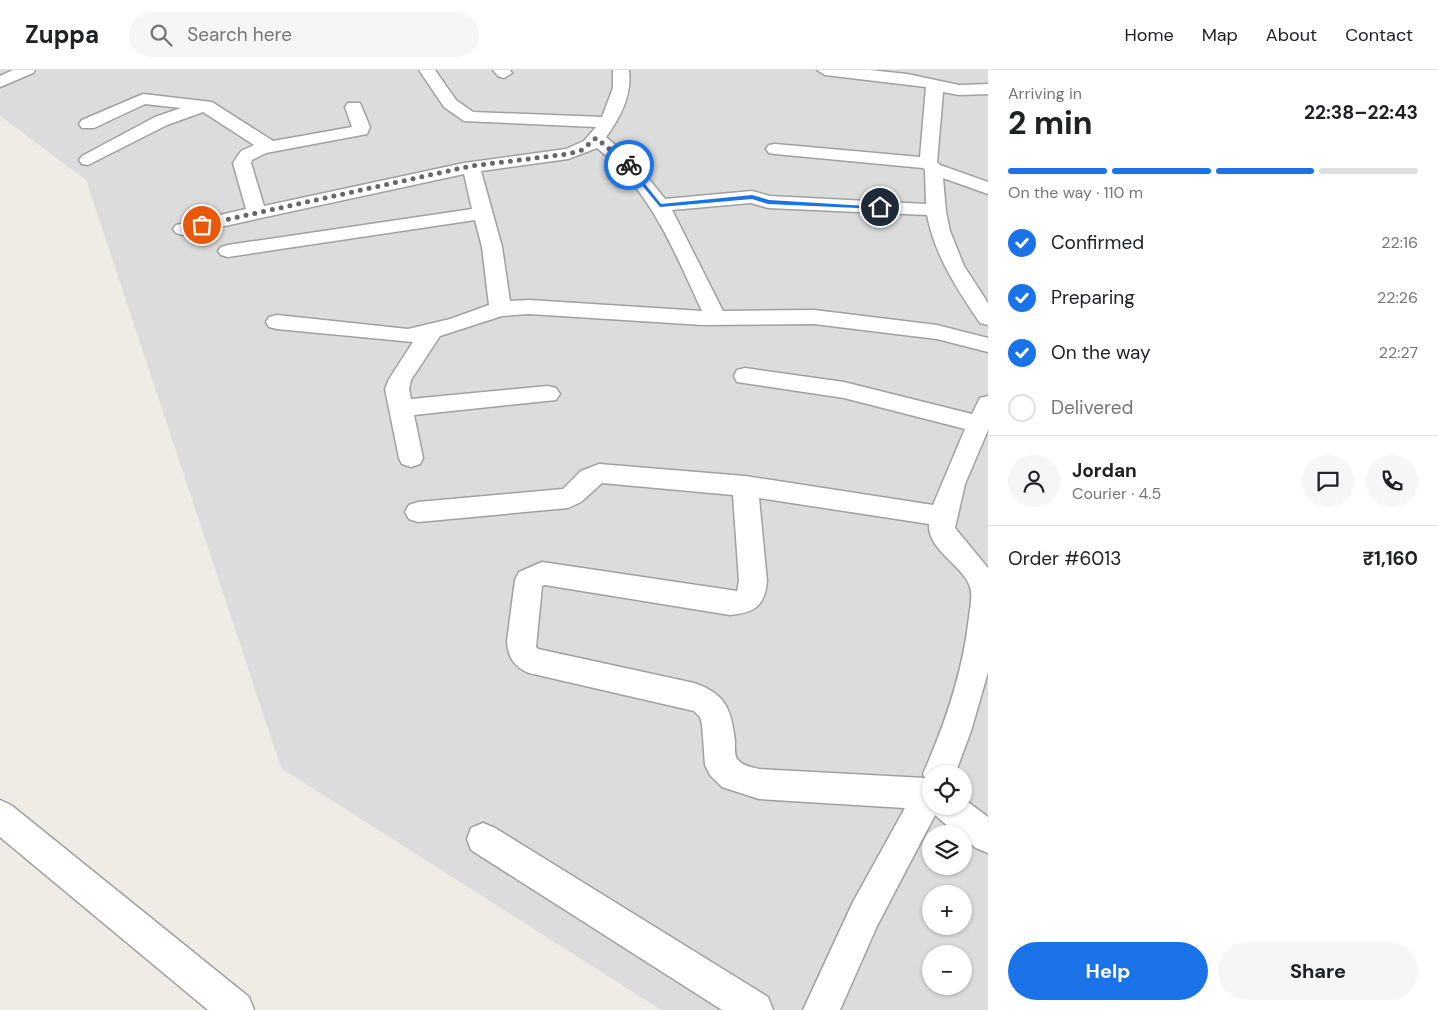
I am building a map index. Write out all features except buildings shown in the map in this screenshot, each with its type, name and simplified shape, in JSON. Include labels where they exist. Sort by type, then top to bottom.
[{"type":"street","points":[[0,82],[27,70]]},
{"type":"street","points":[[427,70],[451,106],[459,113],[470,117],[601,130],[632,168],[668,218],[716,318]]},
{"type":"street","points":[[228,251],[375,208],[471,166],[568,154],[582,150],[601,130],[619,96],[622,78],[621,70]]},
{"type":"street","points":[[826,70],[937,80],[959,90],[988,89]]},
{"type":"street","points":[[937,80],[931,166],[938,225],[957,274],[988,318]]},
{"type":"street","points":[[88,124],[143,99],[206,106],[270,147]]},
{"type":"street","points":[[88,160],[161,121],[206,106]]},
{"type":"street","points":[[257,213],[242,163],[243,158],[252,151],[361,130],[354,107]]},
{"type":"street","points":[[775,150],[931,166],[988,188]]},
{"type":"street","points":[[471,166],[492,247],[500,309]]},
{"type":"street","points":[[660,206],[752,197],[768,202],[936,210]]},
{"type":"street","points":[[183,229],[257,213],[375,208],[483,212]]},
{"type":"street","points":[[278,322],[408,336],[430,332],[500,309],[529,307],[598,313],[716,318],[814,317],[937,332],[988,345]]},
{"type":"street","points":[[411,458],[397,389],[400,380],[430,332]]},
{"type":"street","points":[[745,376],[844,390],[982,427],[943,510],[942,531],[952,546],[972,564],[984,586],[988,610],[986,652],[946,765]]},
{"type":"street","points":[[401,408],[548,394]]},
{"type":"street","points":[[418,512],[568,498],[577,494],[591,476],[599,473],[745,486],[943,516]]},
{"type":"street","points":[[745,486],[753,581],[752,594],[743,602],[730,603],[542,573],[529,580],[521,641],[522,651],[529,660],[694,696],[709,704],[720,741],[721,765],[733,776],[759,784],[922,791]]},
{"type":"street","points":[[821,1010],[865,914],[923,815]]},
{"type":"street","points":[[963,815],[988,837]]},
{"type":"street","points":[[0,816],[236,1010]]},
{"type":"street","points":[[483,839],[755,1010]]},
{"type":"shaded area","points":[[0,70],[988,70],[988,1010],[661,1010],[281,768],[86,180],[0,116]]},
{"type":"way so far","points":[[202,225],[471,166],[568,154],[582,150],[596,138],[629,165]]},
{"type":"route","points":[[629,165],[660,206],[752,197],[768,202],[880,207]]}]
